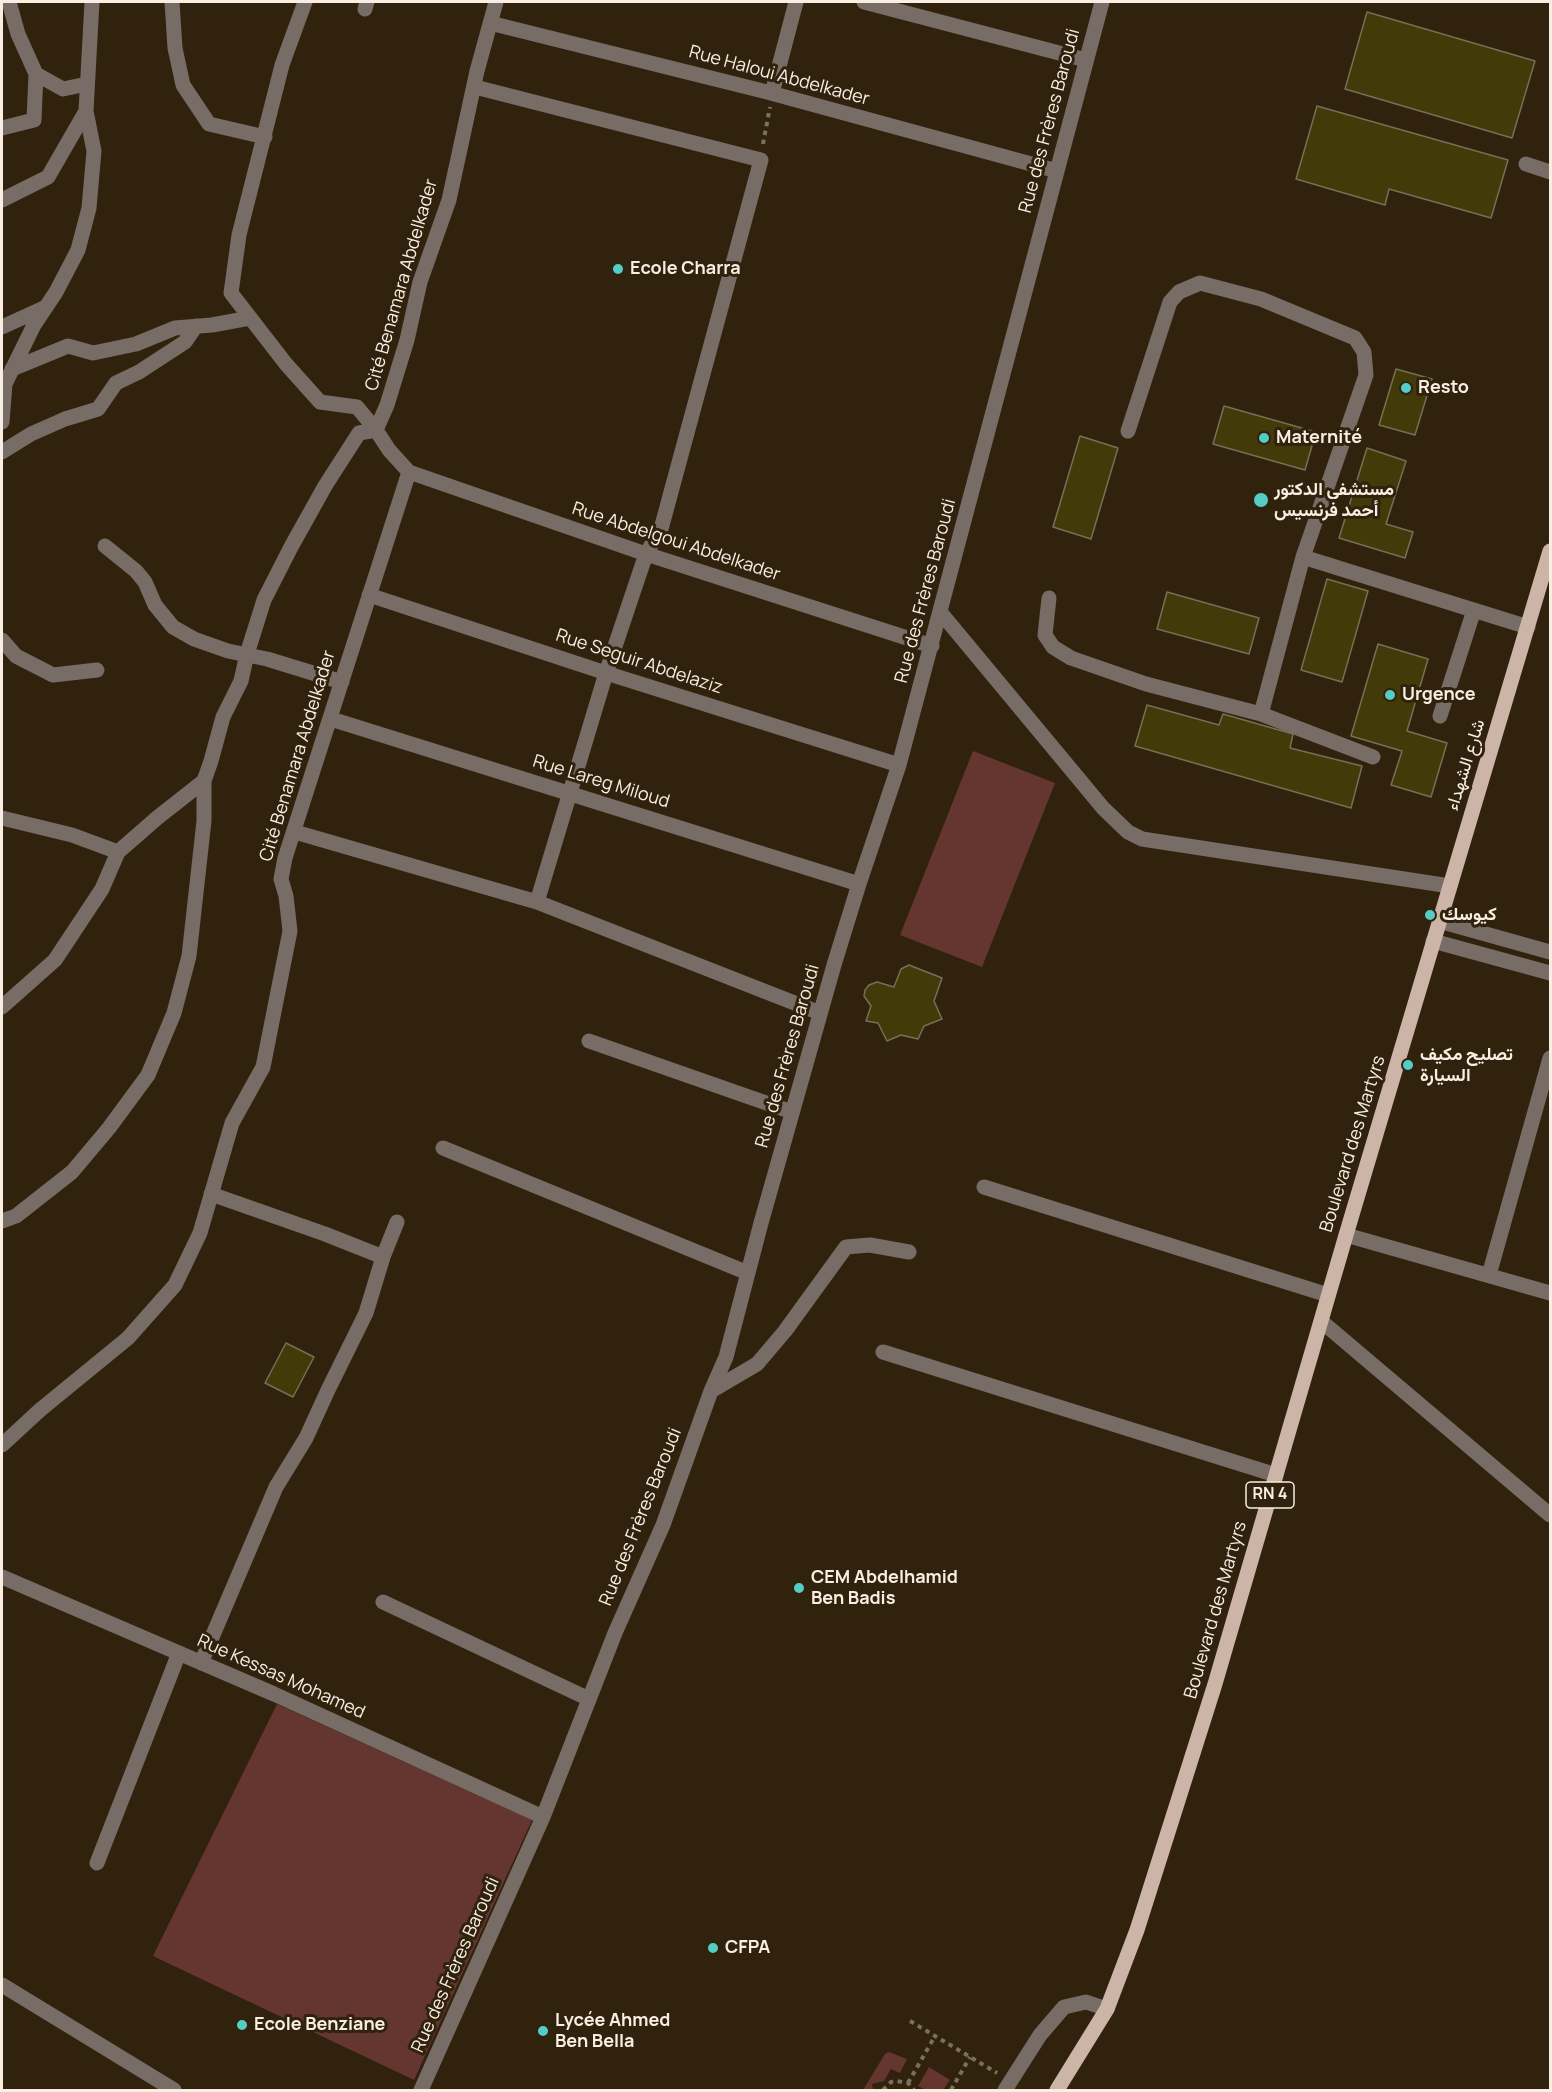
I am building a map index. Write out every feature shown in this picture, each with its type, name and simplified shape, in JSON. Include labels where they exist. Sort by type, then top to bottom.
[{"type":"main road","name":"شارع الشهداء","points":[[1450,886],[1551,551]]},
{"type":"main road","name":"Boulevard des Martyrs","points":[[1057,2091],[1107,2009],[1137,1930],[1208,1706],[1450,886]]},
{"type":"street","points":[[2,128],[34,120],[36,74],[18,34],[9,2]]},
{"type":"street","points":[[2,422],[5,384],[34,325],[78,250],[89,208],[94,151],[86,111],[92,2]]},
{"type":"street","points":[[172,2],[175,48],[183,86],[209,124],[265,137]]},
{"type":"street","points":[[305,2],[282,65],[239,235],[231,292],[286,364],[320,402],[357,407],[389,450],[409,472]]},
{"type":"street","name":"Cité Benamara Abdelkader","points":[[376,430],[387,405],[407,340],[420,282],[449,200],[495,2]]},
{"type":"street","points":[[772,93],[796,2]]},
{"type":"street","points":[[864,2],[1086,60]]},
{"type":"street","name":"Rue des Frères Baroudi","points":[[421,2091],[543,1817],[615,1634],[663,1525],[711,1391],[726,1357],[820,1013],[859,884],[899,765],[1102,2]]},
{"type":"street","name":"Rue Haloui Abdelkader","points":[[490,23],[772,93],[1057,171]]},
{"type":"street","points":[[36,74],[63,89],[87,84]]},
{"type":"street","points":[[475,87],[761,160],[661,529],[646,554],[606,673],[537,903]]},
{"type":"street","points":[[2,200],[48,177],[86,111]]},
{"type":"street","points":[[1526,164],[1551,172]]},
{"type":"street","points":[[1128,431],[1170,302],[1179,292],[1200,283],[1261,299],[1355,338],[1364,352],[1366,375],[1303,557],[1261,714]]},
{"type":"street","points":[[2,327],[46,307]]},
{"type":"street","points":[[12,369],[68,346],[93,353],[136,344],[176,328],[250,318]]},
{"type":"street","points":[[2,452],[30,434],[65,419],[98,409],[116,383],[185,342],[196,326]]},
{"type":"street","points":[[2,1221],[16,1216],[72,1172],[109,1128],[148,1075],[174,1013],[189,956],[204,821],[204,782],[223,717],[242,681],[247,654],[264,600],[325,486],[358,433],[376,430]]},
{"type":"street","name":"Cité Benamara Abdelkader","points":[[2,1445],[40,1410],[128,1338],[175,1285],[200,1233],[232,1123],[263,1066],[290,931],[286,897],[281,879],[285,858],[409,472]]},
{"type":"street","name":"Rue Abdelgoui Abdelkader","points":[[409,472],[646,554],[932,646]]},
{"type":"street","points":[[105,546],[136,570],[145,582],[155,605],[173,627],[194,639],[228,651],[247,654],[342,682]]},
{"type":"street","points":[[1303,557],[1528,627]]},
{"type":"street","name":"Rue Seguir Abdelaziz","points":[[369,596],[899,765]]},
{"type":"street","points":[[1048,598],[1045,635],[1053,647],[1071,658],[1146,684],[1261,714],[1373,757]]},
{"type":"street","points":[[1440,716],[1474,610]]},
{"type":"street","points":[[940,613],[1103,808],[1128,832],[1142,839],[1450,886]]},
{"type":"street","points":[[2,640],[16,656],[53,675],[97,670]]},
{"type":"street","name":"Rue Lareg Miloud","points":[[331,719],[859,884]]},
{"type":"street","points":[[2,1007],[55,960],[102,889],[118,852],[204,782]]},
{"type":"street","points":[[2,818],[72,835],[118,852]]},
{"type":"street","points":[[295,831],[537,903],[820,1013]]},
{"type":"street","points":[[1439,921],[1551,952]]},
{"type":"street","points":[[1433,941],[1551,973]]},
{"type":"street","points":[[589,1041],[792,1112]]},
{"type":"street","points":[[1489,1275],[1551,1058]]},
{"type":"street","points":[[443,1148],[748,1273]]},
{"type":"street","points":[[984,1187],[1328,1295]]},
{"type":"street","points":[[212,1194],[384,1257]]},
{"type":"street","points":[[201,1663],[276,1487],[306,1438],[366,1313],[397,1222]]},
{"type":"street","points":[[1346,1235],[1551,1293]]},
{"type":"street","points":[[711,1391],[757,1364],[785,1331],[846,1247],[870,1245],[909,1252]]},
{"type":"street","points":[[1321,1321],[1551,1515]]},
{"type":"street","points":[[883,1352],[1276,1475]]},
{"type":"street","name":"Rue Kessas Mohamed","points":[[2,1578],[274,1694],[543,1817]]},
{"type":"street","points":[[383,1602],[589,1699]]},
{"type":"street","points":[[97,1863],[179,1653]]},
{"type":"street","points":[[2,1985],[174,2091]]},
{"type":"street","points":[[1008,2086],[1040,2035],[1064,2007],[1086,2002],[1107,2009]]},
{"type":"path","points":[[761,160],[772,93]]},
{"type":"path","points":[[910,2021],[970,2057],[1008,2086]]},
{"type":"path","points":[[908,2084],[935,2036]]},
{"type":"path","points":[[951,2091],[970,2057]]},
{"type":"path","points":[[883,2091],[891,2082],[897,2081],[908,2084],[914,2091]]},
{"type":"shaded area","points":[[973,751],[1055,783],[982,967],[900,935]]},
{"type":"shaded area","points":[[277,1704],[532,1820],[414,2080],[153,1956]]},
{"type":"shaded area","points":[[889,2052],[907,2059],[900,2073],[891,2069],[884,2081],[872,2084],[873,2090],[863,2090],[885,2054]]},
{"type":"shaded area","points":[[929,2067],[950,2080],[943,2090],[926,2090],[918,2086]]},
{"type":"building","points":[[1367,12],[1535,61],[1512,138],[1345,89]]},
{"type":"building","points":[[1317,106],[1508,160],[1491,218],[1389,189],[1385,205],[1296,179]]},
{"type":"building","points":[[1396,369],[1432,379],[1415,435],[1379,425]]},
{"type":"building","name":"Maternité","points":[[1224,406],[1316,432],[1305,470],[1213,444]]},
{"type":"building","points":[[1080,436],[1118,448],[1091,539],[1053,527]]},
{"type":"building","points":[[1367,448],[1406,461],[1386,524],[1413,532],[1405,558],[1339,538]]},
{"type":"building","points":[[1327,579],[1368,591],[1342,682],[1301,670]]},
{"type":"building","points":[[1167,592],[1259,618],[1249,654],[1157,629]]},
{"type":"building","name":"Urgence","points":[[1378,644],[1428,659],[1407,731],[1447,743],[1431,797],[1391,785],[1402,751],[1351,736]]},
{"type":"building","points":[[1147,705],[1219,725],[1223,714],[1293,734],[1290,748],[1362,766],[1351,808],[1135,746]]},
{"type":"building","points":[[909,965],[942,978],[934,1001],[942,1019],[924,1026],[918,1039],[901,1035],[887,1041],[878,1023],[866,1021],[871,1006],[864,996],[865,990],[869,985],[877,982],[894,987],[901,969]]},
{"type":"building","points":[[286,1343],[314,1357],[293,1397],[265,1383]]},
{"type":"place","name":"Ecole Charra","points":[[618,269]]},
{"type":"place","name":"Resto","points":[[1406,388]]},
{"type":"place","name":"Maternité","points":[[1264,438]]},
{"type":"place","name":"مستشفى الدكتور أحمد فرنسيس","points":[[1261,500]]},
{"type":"place","name":"Urgence","points":[[1390,695]]},
{"type":"place","name":"كيوسك","points":[[1430,915]]},
{"type":"place","name":"تصليح مكيف السيارة","points":[[1408,1065]]},
{"type":"place","name":"CEM Abdelhamid Ben Badis","points":[[799,1588]]},
{"type":"place","name":"CFPA","points":[[713,1948]]},
{"type":"place","name":"Ecole Benziane","points":[[242,2025]]},
{"type":"place","name":"Lycée Ahmed Ben Bella","points":[[543,2031]]}]
